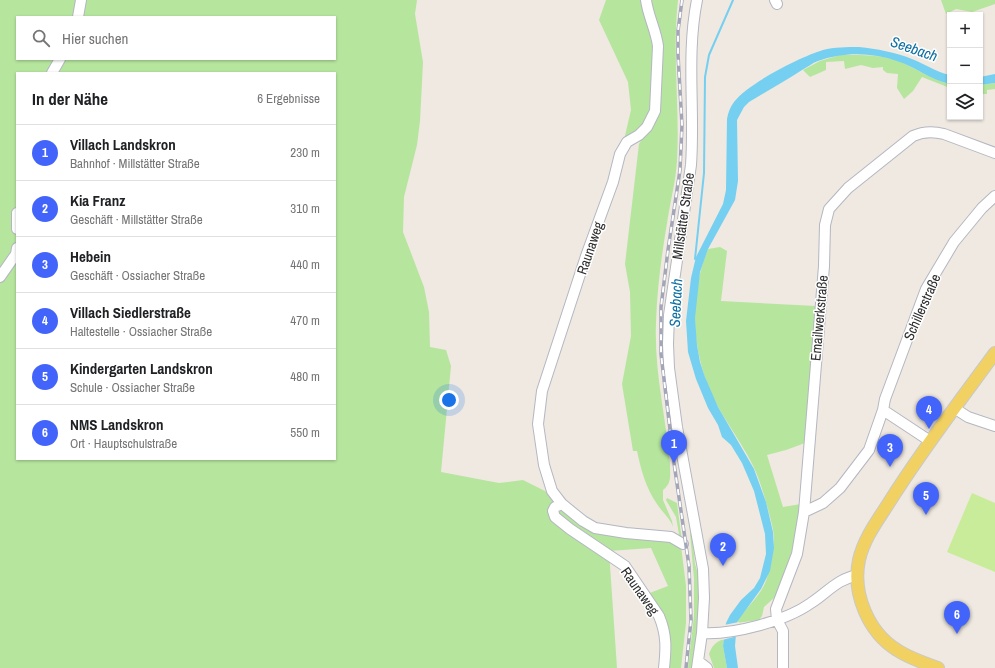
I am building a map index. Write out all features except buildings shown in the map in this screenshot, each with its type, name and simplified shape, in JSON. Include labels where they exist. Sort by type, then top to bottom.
[{"type":"main road","points":[[938,668],[909,657],[882,638],[864,610],[859,588],[859,562],[866,539],[904,479],[995,353]]},
{"type":"street","points":[[78,16],[81,0]]},
{"type":"street","name":"Raunaweg","points":[[646,0],[657,42],[655,111],[647,127],[639,135],[627,142],[620,154],[613,182],[586,256],[542,391],[538,424],[544,465],[552,491],[562,504],[583,521],[595,528],[626,534],[671,537],[683,544]]},
{"type":"street","name":"Millstätter Straße","points":[[697,0],[693,24],[690,78],[691,158],[669,315],[668,344],[669,368],[677,426],[703,569],[704,598],[698,664]]},
{"type":"street","points":[[53,72],[59,60]]},
{"type":"street","name":"Emailwerkstraße","points":[[777,620],[777,603],[797,554],[804,512],[824,266],[825,225],[829,209],[848,188],[913,136],[921,132],[935,132],[944,134],[995,153]]},
{"type":"street","name":"Schillerstraße","points":[[804,512],[823,503],[840,488],[869,450],[883,410],[885,399],[926,289],[954,242],[982,208],[995,196]]},
{"type":"street","points":[[0,277],[16,254]]},
{"type":"street","points":[[954,408],[968,417],[995,426]]},
{"type":"street","points":[[883,410],[930,441]]},
{"type":"street","name":"Raunaweg","points":[[562,504],[555,507],[553,512],[555,517],[570,529],[625,566],[659,616],[663,626],[666,645],[664,668]]},
{"type":"street","points":[[702,633],[721,633],[777,620],[798,611],[811,603],[838,581],[858,574]]},
{"type":"street","points":[[777,620],[783,631],[782,668]]},
{"type":"street","points":[[698,664],[707,668]]},
{"type":"green space","points":[[0,0],[417,0],[415,14],[423,62],[420,121],[417,145],[404,197],[403,232],[424,287],[429,312],[430,347],[446,350],[451,366],[441,472],[499,483],[523,480],[551,494],[596,531],[674,542],[681,546],[686,586],[686,623],[681,668],[664,668],[667,654],[647,594],[668,586],[651,548],[609,551],[617,668],[0,668]]},
{"type":"green space","points":[[606,0],[643,0],[645,18],[654,41],[651,108],[640,129],[624,140],[631,110],[628,82],[599,20]]},
{"type":"green space","points":[[648,0],[678,0],[676,20],[678,121],[677,161],[675,182],[662,257],[657,297],[656,323],[658,377],[670,465],[670,479],[668,485],[663,490],[663,500],[673,527],[653,498],[642,472],[637,451],[633,451],[622,384],[631,336],[630,292],[625,264],[639,144],[649,127],[659,90]]},
{"type":"green space","points":[[941,0],[995,0],[995,4],[972,12],[956,9],[947,12],[946,14]]},
{"type":"green space","points":[[840,55],[870,55],[884,57],[899,61],[937,80],[947,83],[947,87],[922,77],[913,91],[904,99],[897,88],[898,74],[887,73],[883,70],[883,67],[873,68],[861,65],[845,69],[844,61],[826,62],[826,70],[810,77],[803,70],[820,61]]},
{"type":"green space","points":[[995,83],[995,89],[987,90],[987,94],[983,94],[983,85]]},
{"type":"green space","points":[[720,247],[727,251],[721,301],[816,306],[805,443],[767,455],[783,507],[801,504],[792,551],[787,569],[775,597],[764,607],[762,616],[759,620],[736,623],[765,584],[772,558],[774,539],[769,513],[757,475],[747,454],[718,407],[709,389],[698,349],[695,329],[695,309],[701,268],[708,249]]},
{"type":"green space","points":[[972,493],[995,503],[995,572],[947,552]]},
{"type":"green space","points":[[667,498],[677,503],[682,541],[680,540],[676,517],[666,500]]},
{"type":"green space","points":[[690,533],[692,534],[695,564],[699,577],[700,614],[693,668],[688,668],[694,616],[694,579]]},
{"type":"green space","points":[[724,639],[723,646],[727,668],[714,668],[709,654],[711,649],[718,641]]},
{"type":"water","name":"Seebach","points":[[859,47],[899,54],[947,74],[947,83],[936,80],[904,64],[887,58],[857,54],[837,56],[816,62],[749,102],[744,107],[737,120],[738,181],[735,200],[708,249],[700,272],[695,318],[697,345],[700,362],[705,377],[718,407],[754,469],[766,502],[773,532],[774,548],[770,571],[761,589],[737,622],[735,646],[738,668],[727,668],[723,646],[726,623],[741,600],[754,588],[760,578],[766,554],[765,534],[754,491],[742,463],[731,445],[722,437],[718,425],[708,408],[696,379],[688,352],[686,321],[691,278],[696,257],[723,204],[726,190],[727,119],[729,110],[741,95],[762,79],[813,54],[827,49]]},
{"type":"water","points":[[995,74],[995,83],[983,85],[983,76]]},
{"type":"pier","points":[[739,622],[738,636],[722,640],[724,625]]},
{"type":"waterway","points":[[695,259],[704,173],[705,77],[709,55],[733,0]]},
{"type":"railway","points":[[682,0],[678,31],[682,125],[680,170],[661,307],[661,354],[674,463],[689,566],[691,620],[686,668]]},
{"type":"place","name":"Villach Siedlerstraße","points":[[929,429]]},
{"type":"place","name":"Villach Landskron","points":[[674,463]]},
{"type":"place","name":"Hebein","points":[[890,467]]},
{"type":"place","name":"Kindergarten Landskron","points":[[926,515]]},
{"type":"place","name":"Kia Franz","points":[[723,566]]},
{"type":"place","name":"NMS Landskron","points":[[957,634]]}]
